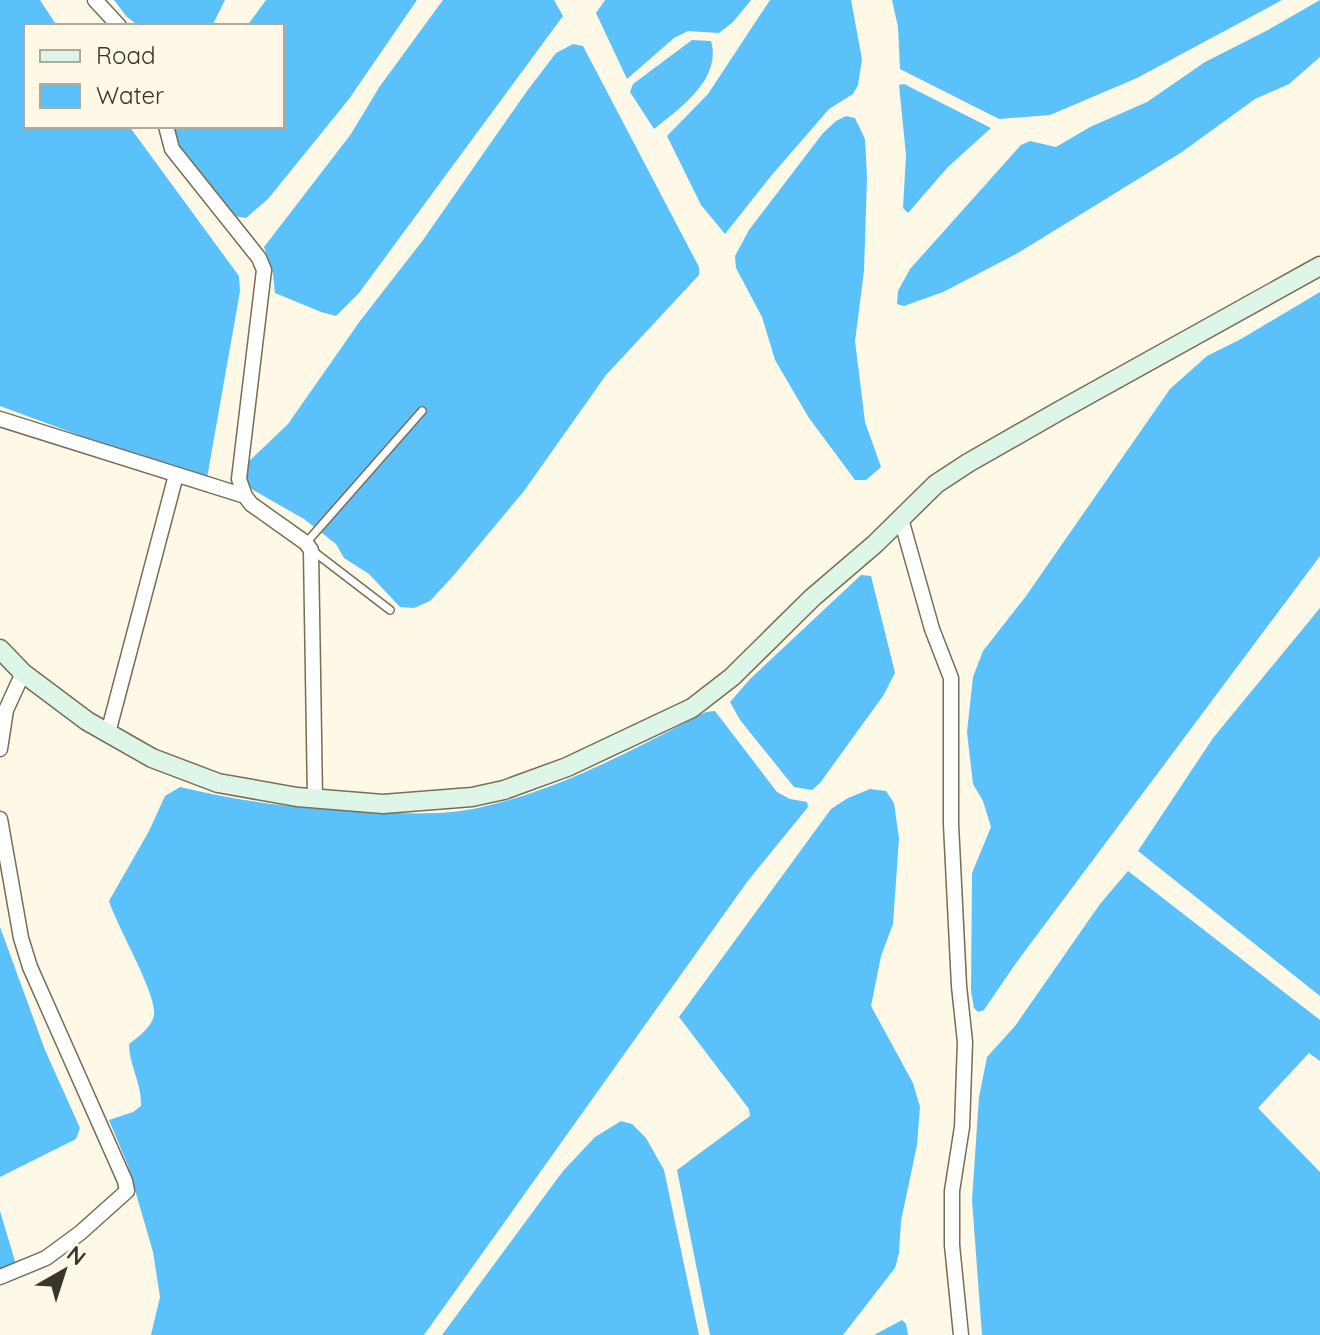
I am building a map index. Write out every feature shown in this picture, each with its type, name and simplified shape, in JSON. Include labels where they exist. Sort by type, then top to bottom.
[{"type":"street","points":[[95,0],[117,24]]},
{"type":"street","points":[[167,128],[172,149],[259,258],[264,270],[239,479],[245,496]]},
{"type":"street","points":[[0,649],[55,699],[108,733],[152,758],[218,783],[315,799],[383,804],[483,795],[504,790],[567,767],[692,708],[712,694],[936,484],[968,463],[1320,266]]},
{"type":"street","points":[[0,419],[245,496],[309,546],[315,799]]},
{"type":"street","points":[[108,733],[176,475]]},
{"type":"street","points":[[901,519],[932,629],[951,678],[951,824],[965,1042],[962,1127],[952,1191],[961,1335]]},
{"type":"street","points":[[0,749],[6,710],[23,673]]},
{"type":"street","points":[[0,819],[30,967],[127,1191],[80,1233],[46,1258],[0,1277]]},
{"type":"lane","points":[[390,610],[309,546],[422,411]]},
{"type":"water","points":[[0,0],[40,0],[56,24],[24,24],[24,128],[130,128],[239,276],[240,291],[207,478],[130,454],[0,406]]},
{"type":"water","points":[[114,0],[225,0],[213,24],[136,24]]},
{"type":"water","points":[[266,0],[417,0],[349,99],[268,199],[246,218],[234,216],[174,140],[173,128],[284,128],[284,24],[248,24]]},
{"type":"water","points":[[443,0],[554,0],[563,16],[359,293],[336,316],[275,293],[273,274],[264,247],[351,134],[380,86]]},
{"type":"water","points":[[605,0],[751,0],[719,33],[688,31],[674,38],[627,79],[596,13]]},
{"type":"water","points":[[770,0],[851,0],[862,59],[858,85],[853,94],[829,109],[725,234],[701,205],[667,136],[708,94]]},
{"type":"water","points":[[892,0],[1282,0],[1137,78],[1050,115],[999,119],[900,69],[898,27]]},
{"type":"water","points":[[1320,0],[1320,57],[1289,84],[1255,99],[1182,152],[1018,253],[943,292],[904,306],[897,304],[898,291],[910,269],[1021,145],[1030,141],[1056,147],[1090,127],[1147,102],[1205,62]]},
{"type":"water","points":[[692,40],[711,41],[713,55],[705,80],[686,102],[654,129],[630,92],[633,84]]},
{"type":"water","points":[[573,44],[583,46],[699,267],[699,275],[606,375],[524,491],[454,575],[430,601],[414,608],[400,607],[369,574],[344,558],[336,544],[304,519],[253,490],[242,479],[243,467],[288,424],[527,91],[556,53]]},
{"type":"water","points":[[904,84],[991,128],[948,167],[908,213],[903,208],[906,155],[899,85]]},
{"type":"water","points":[[846,116],[855,118],[865,139],[864,271],[855,341],[865,422],[881,467],[866,480],[855,480],[809,418],[775,360],[762,317],[736,268],[735,256],[749,230],[823,133]]},
{"type":"water","points":[[1320,292],[1320,556],[984,1010],[978,1012],[974,1008],[971,991],[972,873],[991,827],[983,801],[973,784],[967,732],[973,677],[983,651],[1026,596],[1170,389],[1207,356]]},
{"type":"water","points":[[861,575],[871,576],[895,673],[883,696],[820,783],[812,790],[794,787],[740,720],[730,702],[750,679]]},
{"type":"water","points":[[1320,608],[1320,996],[1138,851],[1213,738]]},
{"type":"water","points":[[715,711],[777,792],[790,799],[807,802],[808,807],[747,882],[424,1335],[151,1335],[160,1297],[153,1252],[128,1166],[109,1120],[141,1106],[129,1044],[151,1024],[154,1015],[149,992],[109,901],[165,796],[180,787],[279,805],[328,810],[444,813],[469,810],[569,779],[706,712]]},
{"type":"water","points":[[870,789],[886,791],[894,803],[899,838],[893,924],[881,956],[871,1006],[913,1083],[920,1107],[917,1145],[895,1268],[843,1335],[710,1335],[677,1170],[750,1116],[749,1109],[679,1017],[831,809]]},
{"type":"water","points":[[1128,871],[1320,1020],[1320,1061],[1309,1053],[1258,1108],[1320,1172],[1320,1335],[982,1335],[972,1200],[979,1097],[987,1057],[1015,1026],[1100,904]]},
{"type":"water","points":[[0,927],[45,1050],[80,1128],[76,1139],[0,1177]]},
{"type":"water","points":[[621,1121],[632,1124],[646,1138],[664,1170],[699,1335],[442,1335],[563,1171],[595,1137]]},
{"type":"water","points":[[0,1211],[17,1268],[0,1278]]},
{"type":"water","points":[[902,1320],[908,1335],[874,1335]]}]
